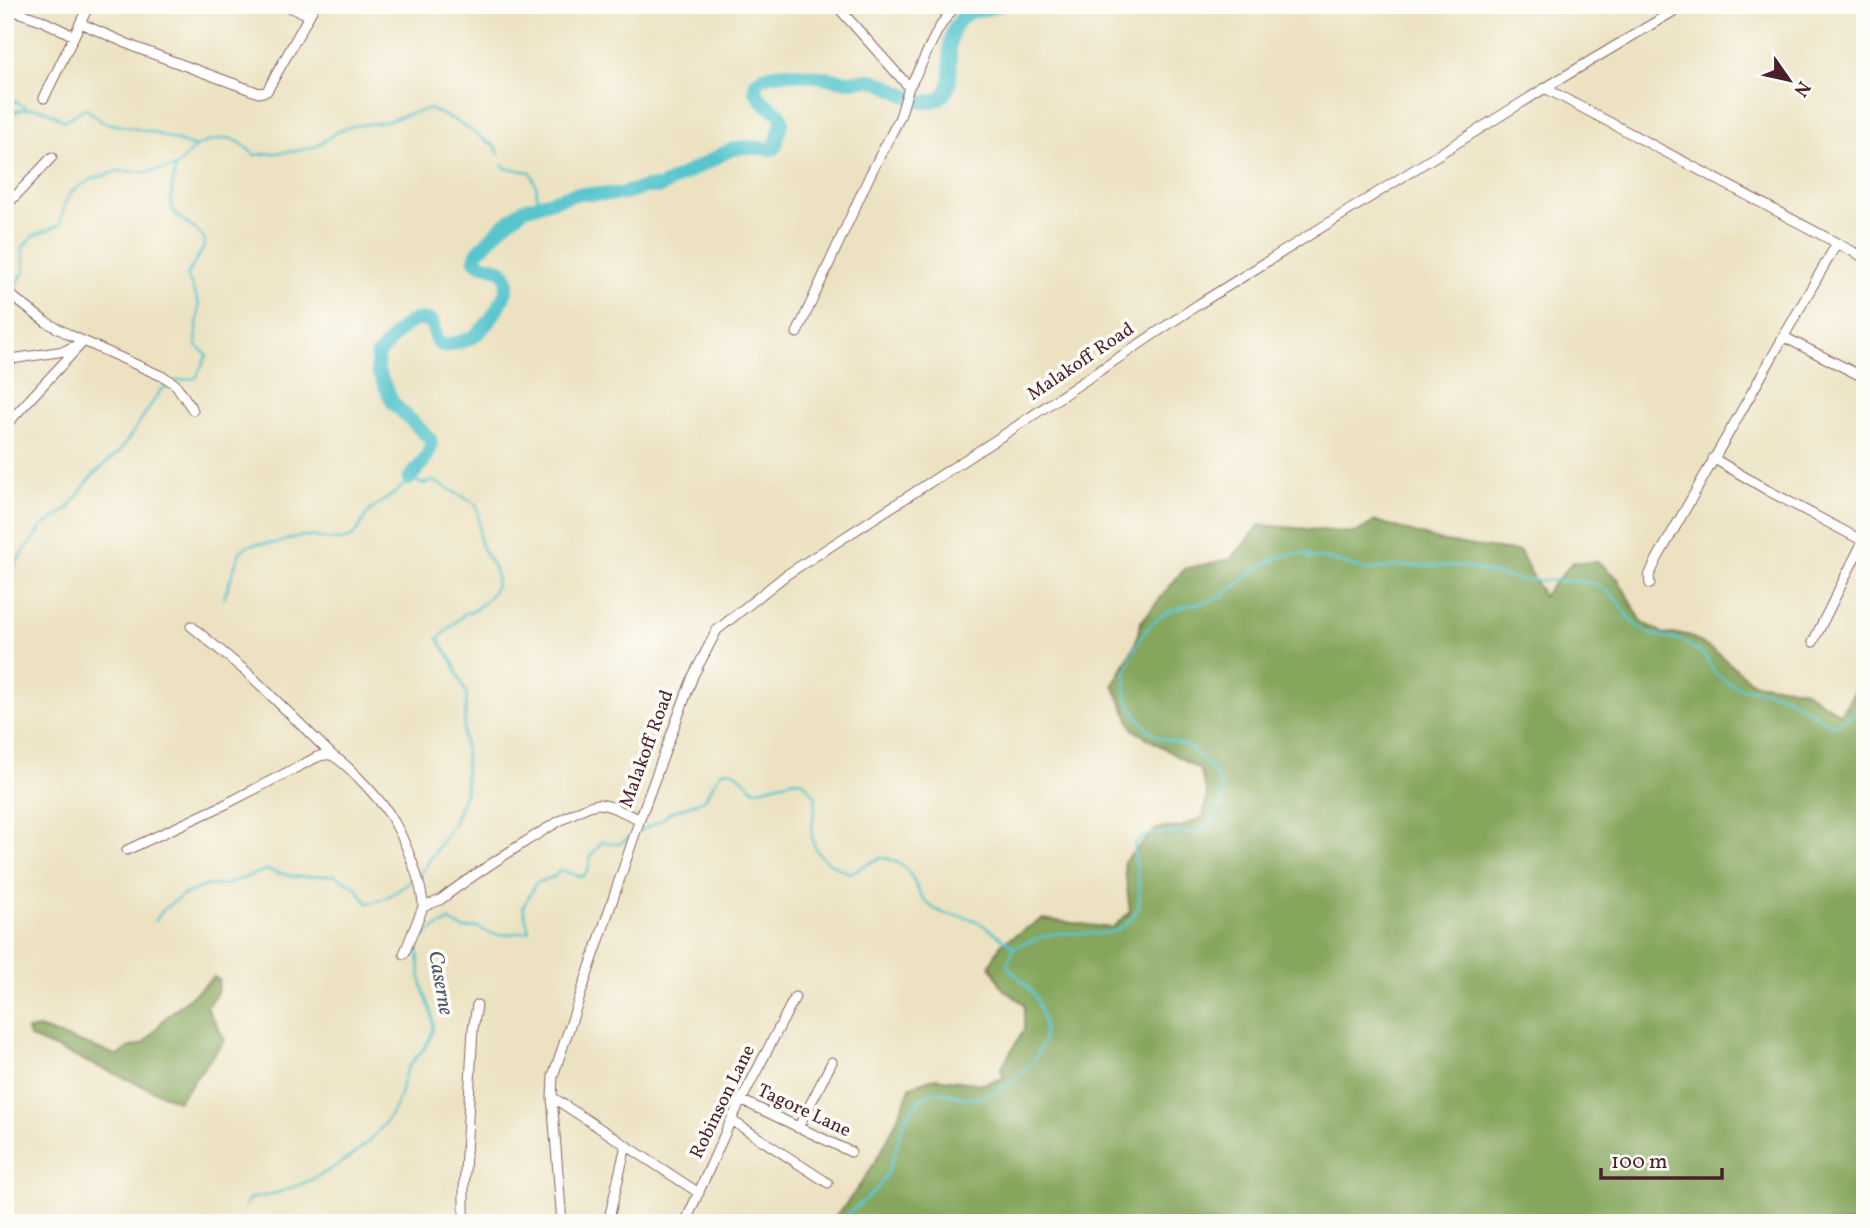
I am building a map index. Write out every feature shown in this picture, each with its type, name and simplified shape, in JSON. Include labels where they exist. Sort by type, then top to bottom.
[{"type":"street","points":[[44,98],[89,5]]},
{"type":"street","points":[[284,5],[309,15]]},
{"type":"street","points":[[80,23],[136,48],[260,93],[267,91],[315,5]]},
{"type":"street","points":[[836,5],[909,87]]},
{"type":"street","points":[[797,333],[878,158],[900,117],[909,87],[934,33],[957,5]]},
{"type":"street","name":"Malakoff Road","points":[[562,1223],[552,1097],[553,1076],[639,823],[693,676],[717,630],[786,575],[1005,435],[1199,304],[1545,88],[1684,5]]},
{"type":"street","points":[[5,8],[41,20],[74,36]]},
{"type":"street","points":[[1545,88],[1865,258]]},
{"type":"street","points":[[5,207],[52,157]]},
{"type":"street","points":[[1650,584],[1649,576],[1657,559],[1837,243]]},
{"type":"street","points":[[5,291],[46,321],[83,342],[131,361],[172,382],[192,410]]},
{"type":"street","points":[[1784,337],[1865,379]]},
{"type":"street","points":[[5,360],[64,351],[83,342]]},
{"type":"street","points":[[5,426],[83,342]]},
{"type":"street","points":[[1713,457],[1767,490],[1864,540],[1813,642]]},
{"type":"street","points":[[191,626],[249,674],[353,774],[390,815],[418,877],[423,895],[423,907],[404,954]]},
{"type":"street","points":[[127,850],[224,806],[317,757],[326,754],[332,756]]},
{"type":"street","points":[[423,907],[440,900],[522,845],[586,807],[601,804],[639,823]]},
{"type":"street","name":"Robinson Lane","points":[[685,1223],[731,1120],[794,997]]},
{"type":"street","points":[[441,1223],[444,1220],[465,1223],[464,1189],[477,1005]]},
{"type":"street","points":[[798,1128],[832,1062]]},
{"type":"street","points":[[552,1097],[699,1193]]},
{"type":"street","name":"Tagore Lane","points":[[741,1100],[851,1152]]},
{"type":"street","points":[[731,1120],[828,1183]]},
{"type":"street","points":[[608,1223],[626,1145]]},
{"type":"green space","points":[[1376,521],[1444,542],[1520,552],[1543,596],[1573,562],[1598,562],[1618,579],[1642,622],[1664,634],[1688,635],[1716,652],[1753,683],[1802,689],[1840,714],[1865,676],[1865,1223],[830,1223],[856,1191],[877,1158],[911,1086],[934,1078],[982,1084],[1004,1078],[1001,1068],[1024,1030],[1024,1004],[1003,989],[990,965],[1001,944],[1042,919],[1112,928],[1130,912],[1124,862],[1156,829],[1181,827],[1203,817],[1207,794],[1200,770],[1134,730],[1113,685],[1135,645],[1141,622],[1184,569],[1231,559],[1260,525],[1355,533]]},
{"type":"green space","points":[[214,977],[219,980],[217,992],[207,1008],[225,1040],[178,1101],[29,1037],[27,1030],[39,1028],[119,1056],[128,1048],[145,1043],[165,1018]]},
{"type":"waterway","points":[[409,479],[430,450],[430,439],[393,403],[378,371],[377,356],[401,329],[416,320],[432,322],[436,339],[444,346],[465,341],[484,327],[503,298],[507,280],[501,270],[482,265],[475,260],[477,253],[501,227],[524,209],[575,194],[621,194],[645,187],[660,187],[732,149],[775,148],[782,122],[780,114],[763,102],[755,90],[756,83],[764,77],[787,73],[850,81],[871,80],[920,101],[935,100],[947,91],[951,67],[950,44],[957,24],[967,14],[998,5]]},
{"type":"waterway","points":[[5,95],[25,107]]},
{"type":"waterway","points":[[5,114],[35,108],[47,111],[64,121],[86,108],[102,122],[152,132],[195,147]]},
{"type":"waterway","points":[[13,289],[25,271],[23,247],[33,236],[60,225],[65,203],[72,191],[92,179],[119,171],[143,172],[175,168],[195,147],[209,141],[229,138],[241,143],[255,155],[296,151],[315,147],[337,132],[352,126],[385,122],[430,109],[458,122],[496,147],[499,154]]},
{"type":"waterway","points":[[503,165],[505,168],[531,172],[538,204]]},
{"type":"waterway","points":[[175,170],[171,200],[173,210],[205,240],[203,249],[187,275],[199,304],[196,345],[207,355],[196,378],[175,381]]},
{"type":"waterway","points":[[5,641],[8,623],[6,585],[14,565],[43,526],[68,509],[92,476],[121,450],[161,390],[169,385]]},
{"type":"waterway","points":[[224,598],[240,552],[245,548],[302,536],[333,540],[349,538],[357,531],[368,513],[409,479],[424,484],[431,481],[438,483],[476,504],[480,543],[494,568],[496,582],[486,600],[470,613],[466,612],[438,639],[452,660],[467,696],[463,736],[466,751],[465,793],[453,824],[419,874]]},
{"type":"waterway","points":[[840,1223],[879,1186],[893,1160],[904,1123],[919,1101],[933,1091],[971,1098],[987,1095],[1011,1083],[1031,1064],[1038,1053],[1043,1042],[1042,1018],[1037,1001],[1027,985],[1007,966],[1014,947],[1055,934],[1097,934],[1122,927],[1134,914],[1139,902],[1135,843],[1147,835],[1199,831],[1215,817],[1222,796],[1220,782],[1215,774],[1188,747],[1154,734],[1134,712],[1126,695],[1125,683],[1131,656],[1145,632],[1164,614],[1216,599],[1272,560],[1296,554],[1310,554],[1308,559],[1323,558],[1366,570],[1397,566],[1460,566],[1520,580],[1581,581],[1598,585],[1610,593],[1638,627],[1651,634],[1680,640],[1692,647],[1705,656],[1716,674],[1740,688],[1786,697],[1833,726],[1847,719],[1865,701]]},
{"type":"waterway","name":"Caserne","points":[[638,832],[662,820],[669,813],[704,800],[721,772],[727,770],[734,771],[755,790],[795,780],[803,781],[816,797],[812,836],[816,849],[825,860],[850,873],[881,857],[894,861],[909,872],[919,893],[932,907],[943,913],[978,922],[1014,947]]},
{"type":"waterway","name":"Caserne","points":[[245,1206],[249,1199],[293,1187],[337,1166],[357,1152],[389,1118],[399,1098],[406,1072],[428,1043],[433,1026],[420,975],[417,942],[435,928],[450,921],[464,929],[478,927],[496,934],[529,931],[523,907],[536,883],[554,877],[560,870],[582,877],[588,871],[591,856],[602,842],[620,844],[632,835]]},
{"type":"waterway","points":[[155,921],[164,909],[183,895],[206,886],[228,884],[266,870],[296,877],[334,875],[354,885],[367,903],[392,894],[414,878]]}]
